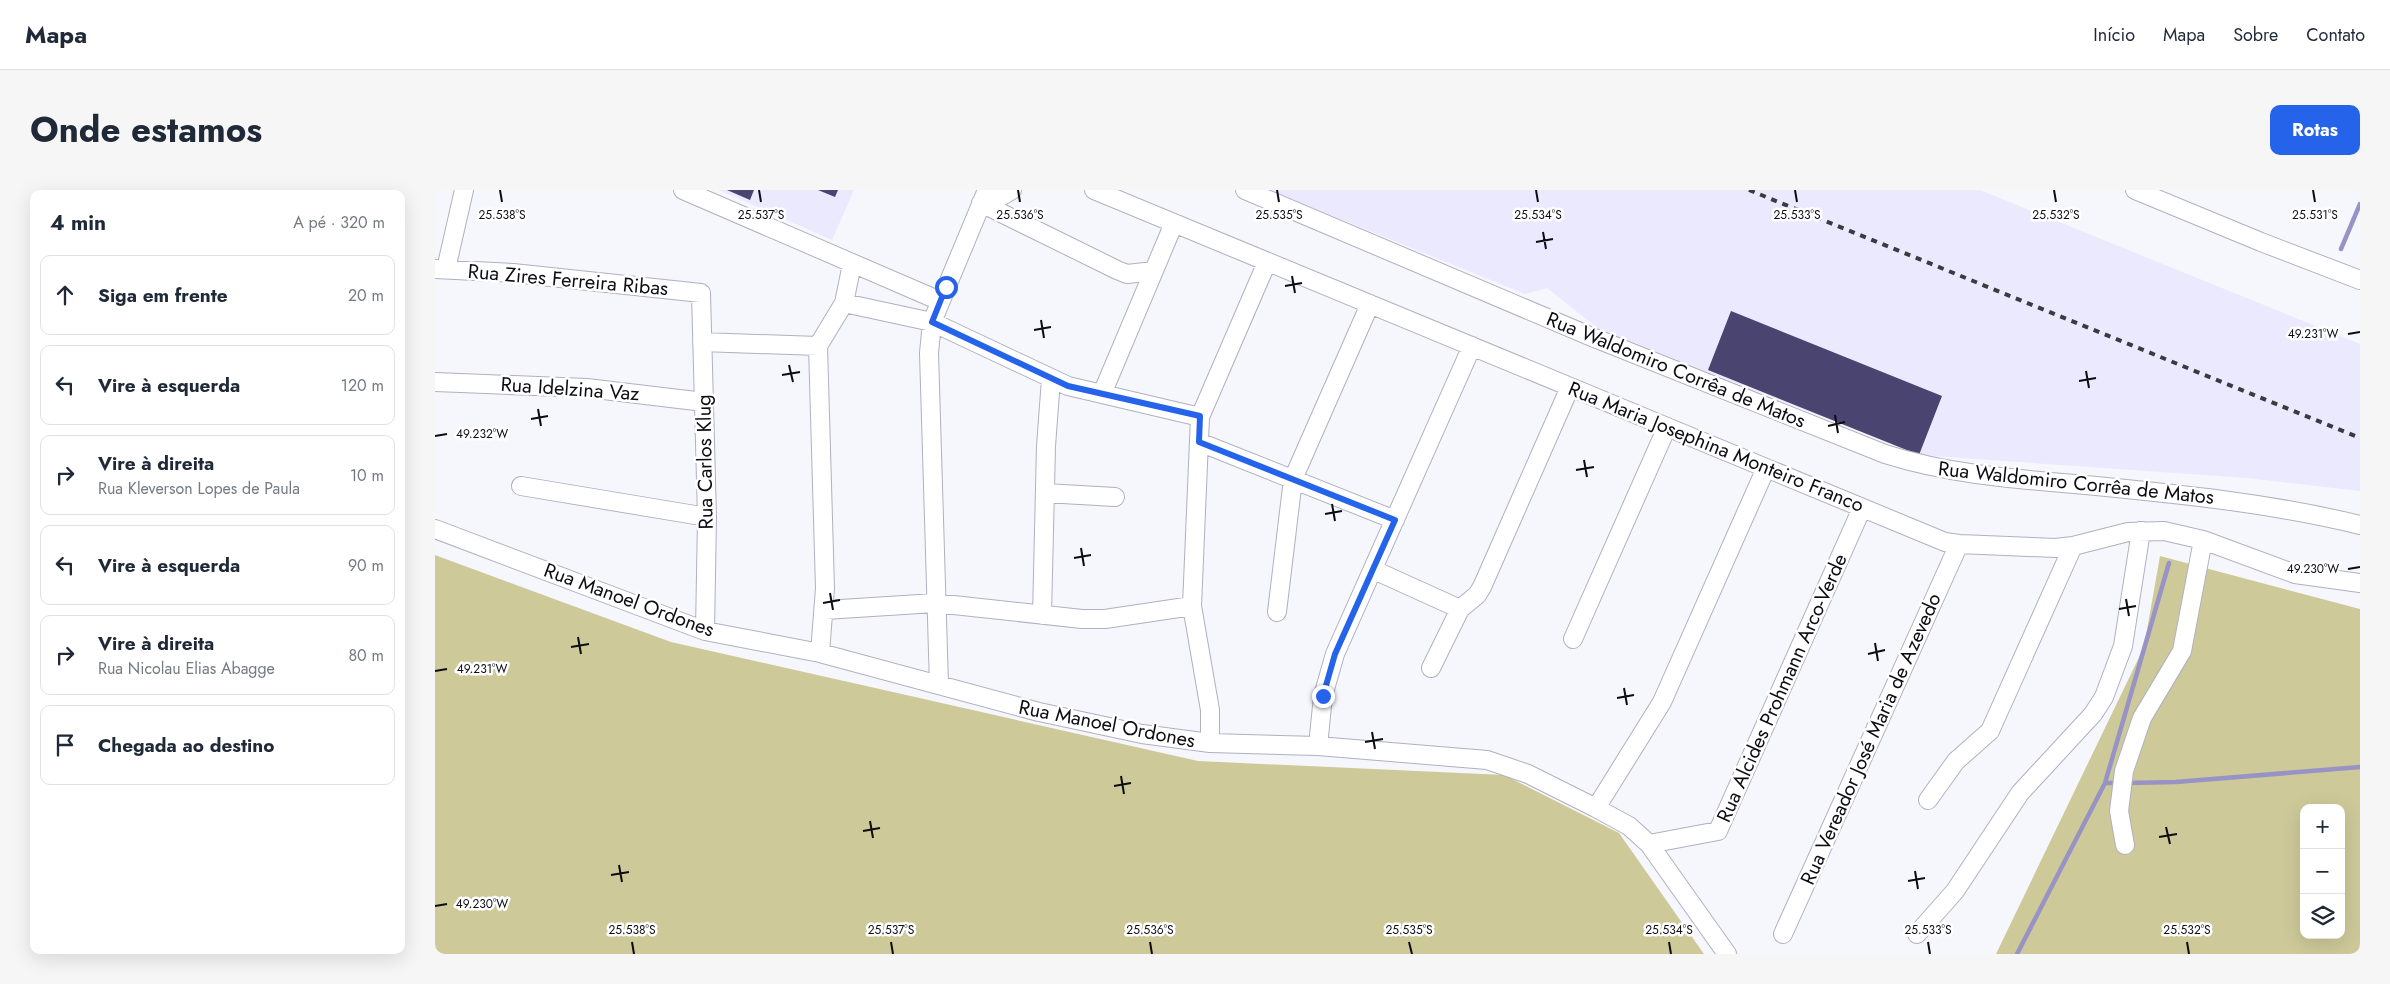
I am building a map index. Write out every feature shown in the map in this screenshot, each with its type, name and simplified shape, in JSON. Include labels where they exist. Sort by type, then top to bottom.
[{"type":"street","points":[[441,269],[464,190]]},
{"type":"street","points":[[683,190],[940,301]]},
{"type":"street","points":[[984,197],[1002,196],[1012,190]]},
{"type":"street","name":"Rua Maria Josephina Monteiro Franco","points":[[1094,190],[1945,542],[2055,548],[2073,546],[2141,531],[2163,531],[2203,540],[2295,574],[2360,583]]},
{"type":"street","name":"Rua Waldomiro Corrêa de Matos","points":[[1245,190],[1592,337],[1912,462],[1973,474],[2198,496],[2256,504],[2360,524]]},
{"type":"street","points":[[2135,190],[2360,280]]},
{"type":"street","points":[[984,197],[1117,270],[1127,274],[1154,271]]},
{"type":"street","points":[[939,685],[928,381],[932,322],[984,197]]},
{"type":"street","points":[[1102,394],[1174,223]]},
{"type":"street","points":[[1210,743],[1210,710],[1192,606],[1200,416],[1267,262]]},
{"type":"street","points":[[820,653],[825,610],[818,346],[844,303],[852,264]]},
{"type":"street","name":"Rua Zires Ferreira Ribas","points":[[441,269],[540,275],[701,292]]},
{"type":"street","name":"Rua Carlos Klug","points":[[701,292],[707,517],[705,631]]},
{"type":"street","points":[[844,303],[932,322],[1051,379],[1102,394],[1200,416]]},
{"type":"street","points":[[1277,612],[1293,479],[1370,304]]},
{"type":"street","points":[[702,342],[818,346]]},
{"type":"street","points":[[1318,746],[1323,696],[1329,672],[1343,634],[1374,570],[1472,346]]},
{"type":"street","points":[[1043,615],[1045,493],[1051,379]]},
{"type":"street","name":"Rua Idelzina Vaz","points":[[435,382],[587,388],[704,402]]},
{"type":"street","points":[[1431,668],[1460,609],[1477,595],[1482,587],[1570,387]]},
{"type":"street","points":[[1573,639],[1667,427]]},
{"type":"street","points":[[1199,442],[1395,520]]},
{"type":"street","points":[[1597,808],[1662,702],[1766,468]]},
{"type":"street","points":[[521,486],[707,517]]},
{"type":"street","points":[[1045,493],[1115,497]]},
{"type":"street","name":"Rua Alcides Prohmann Arco-Verde","points":[[1649,844],[1718,831],[1863,508]]},
{"type":"street","name":"Rua Manoel Ordones","points":[[435,529],[705,631],[820,653],[1039,712],[1142,734],[1210,743],[1318,746],[1487,760],[1528,774],[1629,826],[1649,844],[1727,954]]},
{"type":"street","points":[[1917,934],[1955,891],[2020,793],[2093,714],[2104,697],[2125,638],[2141,531]]},
{"type":"street","points":[[2125,845],[2120,826],[2120,790],[2124,770],[2142,718],[2182,651],[2203,540]]},
{"type":"street","name":"Rua Vereador José Maria de Azevedo","points":[[1783,934],[1959,544]]},
{"type":"street","points":[[1928,800],[1942,777],[1956,761],[1990,731],[2073,546]]},
{"type":"street","points":[[1374,570],[1460,609]]},
{"type":"street","points":[[825,610],[935,603],[1043,615],[1105,619],[1192,606]]},
{"type":"shaded area","points":[[719,190],[854,190],[832,240]]},
{"type":"shaded area","points":[[1269,190],[1980,190],[2360,344],[2360,491],[2247,478],[1919,455],[1599,329],[1547,288],[1525,294]]},
{"type":"shaded area","points":[[435,555],[671,642],[1198,761],[1504,775],[1619,833],[1704,954],[435,954]]},
{"type":"shaded area","points":[[2160,556],[2360,609],[2360,954],[1996,954],[2144,647]]},
{"type":"building","points":[[727,190],[754,190],[750,200]]},
{"type":"building","points":[[818,190],[838,190],[835,197]]},
{"type":"building","points":[[1731,311],[1942,396],[1919,455],[1708,370]]},
{"type":"waterway","points":[[2341,249],[2360,204]]},
{"type":"waterway","points":[[2017,954],[2105,783],[2169,563]]},
{"type":"waterway","points":[[2127,783],[2176,782],[2360,767]]},
{"type":"waterway","points":[[2105,783],[2119,783]]},
{"type":"railway","points":[[1749,190],[2360,438]]},
{"type":"route","points":[[946,287],[932,322],[1068,386],[1200,416],[1199,442],[1395,520],[1374,570],[1343,634],[1329,672],[1323,696]]}]
